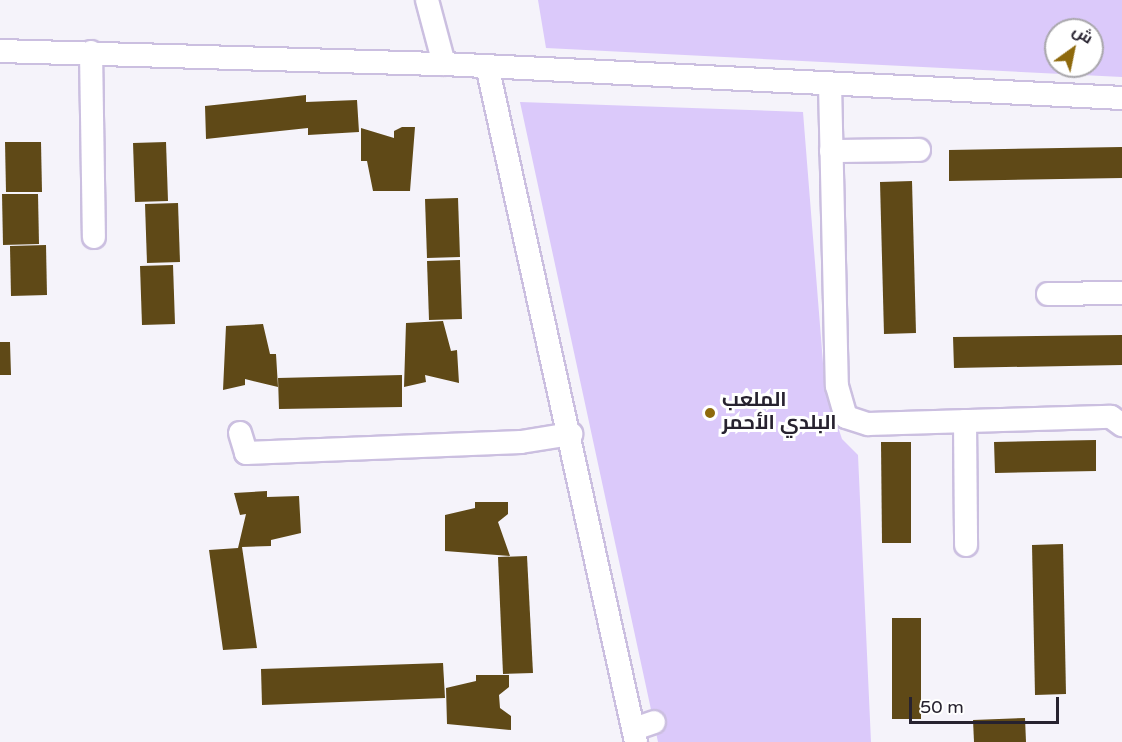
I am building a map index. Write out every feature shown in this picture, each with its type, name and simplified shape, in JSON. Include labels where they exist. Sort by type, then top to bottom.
[{"type":"street","points":[[427,0],[444,64]]},
{"type":"street","points":[[0,51],[444,64],[488,70],[1122,98]]},
{"type":"street","points":[[91,52],[94,237]]},
{"type":"street","points":[[488,70],[642,731]]},
{"type":"street","points":[[830,84],[837,386],[846,417],[868,424],[1111,417],[1122,424]]},
{"type":"street","points":[[831,150],[919,150]]},
{"type":"street","points":[[1048,294],[1122,293]]},
{"type":"street","points":[[965,421],[966,545]]},
{"type":"street","points":[[240,434],[246,453],[521,442],[571,434]]},
{"type":"shaded area","points":[[538,0],[1122,0],[1122,77],[1104,76],[1104,18],[1044,18],[1044,73],[546,48]]},
{"type":"shaded area","name":"الملعب البلدي الأحمر","points":[[520,102],[803,112],[825,388],[842,439],[858,455],[871,742],[658,742]]},
{"type":"building","points":[[306,95],[306,102],[357,100],[359,132],[308,135],[308,128],[206,139],[205,106]]},
{"type":"building","points":[[402,127],[415,127],[410,191],[373,191],[367,161],[361,161],[361,128],[394,138],[394,131]]},
{"type":"building","points":[[5,142],[41,142],[42,192],[6,192]]},
{"type":"building","points":[[166,142],[168,201],[135,202],[133,143]]},
{"type":"building","points":[[1122,147],[1122,178],[949,181],[949,150]]},
{"type":"building","points":[[912,181],[916,333],[884,334],[880,182]]},
{"type":"building","points":[[2,194],[38,194],[39,244],[3,245]]},
{"type":"building","points":[[458,198],[460,257],[427,258],[425,199]]},
{"type":"building","points":[[178,203],[180,262],[147,263],[145,204]]},
{"type":"building","points":[[46,245],[47,295],[11,296],[10,246]]},
{"type":"building","points":[[460,260],[462,319],[429,320],[427,261]]},
{"type":"building","points":[[173,265],[175,324],[142,325],[140,266]]},
{"type":"building","points":[[443,321],[451,351],[457,350],[459,383],[425,375],[426,382],[404,387],[406,323]]},
{"type":"building","points":[[263,324],[270,354],[276,354],[278,387],[245,379],[245,385],[223,390],[226,326]]},
{"type":"building","points":[[1122,335],[1122,365],[954,368],[953,337]]},
{"type":"building","points":[[0,342],[10,342],[11,375],[0,375]]},
{"type":"building","points":[[402,375],[402,407],[279,409],[278,378]]},
{"type":"building","points":[[1096,440],[1096,471],[995,473],[994,442]]},
{"type":"building","points":[[881,442],[911,442],[911,543],[882,543]]},
{"type":"building","points":[[267,491],[267,497],[299,496],[301,533],[271,540],[271,546],[242,547],[257,648],[223,650],[209,550],[238,548],[246,514],[240,515],[234,493]]},
{"type":"building","points":[[475,502],[508,502],[508,514],[498,522],[510,556],[445,551],[445,515],[475,508]]},
{"type":"building","points":[[1063,544],[1066,694],[1035,695],[1032,545]]},
{"type":"building","points":[[527,556],[533,673],[503,674],[498,557]]},
{"type":"building","points":[[892,618],[921,618],[921,719],[892,719]]},
{"type":"building","points":[[443,663],[445,698],[262,705],[261,669]]},
{"type":"building","points":[[476,675],[509,675],[509,687],[499,695],[500,708],[511,716],[511,730],[447,724],[446,688],[476,681]]},
{"type":"building","points":[[1025,718],[1026,742],[974,742],[973,720]]},
{"type":"place","name":"الملعب البلدي الأحمر","points":[[710,413]]}]
